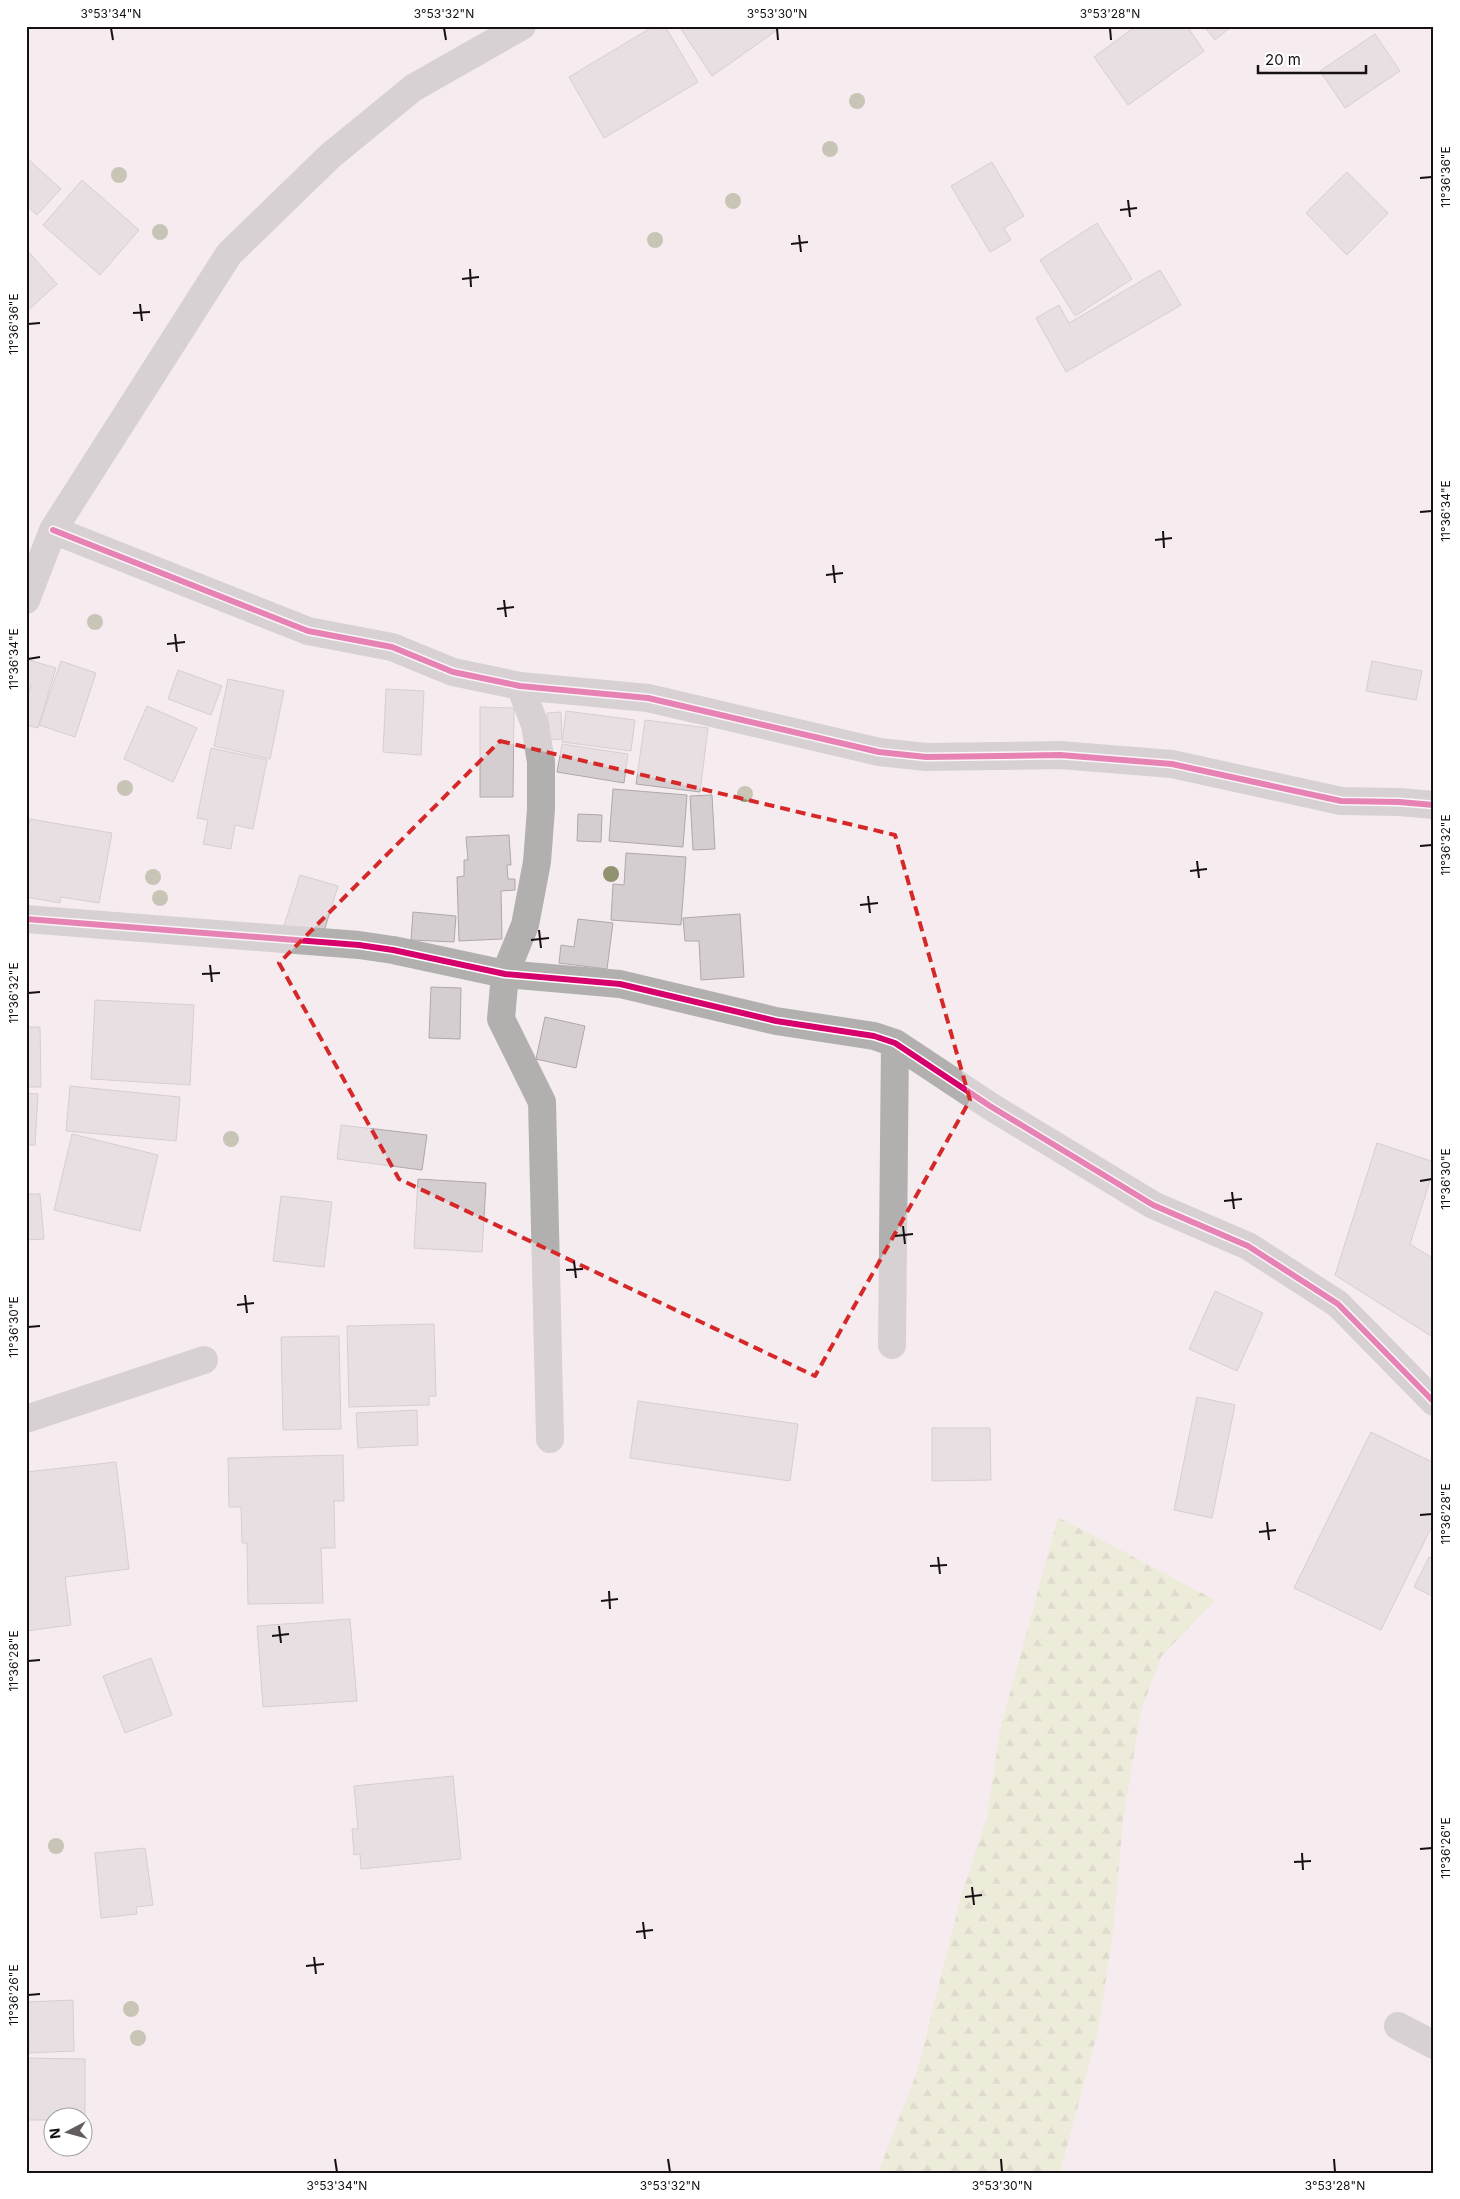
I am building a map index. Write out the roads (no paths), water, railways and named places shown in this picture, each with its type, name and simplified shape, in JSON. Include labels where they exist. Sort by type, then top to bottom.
[{"type":"street","points":[[26,600],[53,530],[229,254],[330,156],[413,88],[522,26]]},
{"type":"street","points":[[53,530],[308,631],[392,647],[453,672],[520,686],[648,698],[879,752],[926,757],[1060,755],[1172,764],[1341,800],[1434,805]]},
{"type":"street","points":[[520,686],[535,725],[541,762],[538,862],[525,925],[505,974],[501,1019],[542,1102],[550,1439]]},
{"type":"street","points":[[26,919],[359,945],[393,950],[505,974],[620,984],[776,1021],[874,1036],[896,1043],[990,1106],[1153,1205],[1248,1246],[1338,1304],[1434,1402]]},
{"type":"street","points":[[892,1345],[896,1043]]},
{"type":"street","points":[[26,1419],[204,1360]]},
{"type":"street","points":[[1398,2026],[1434,2045]]}]
